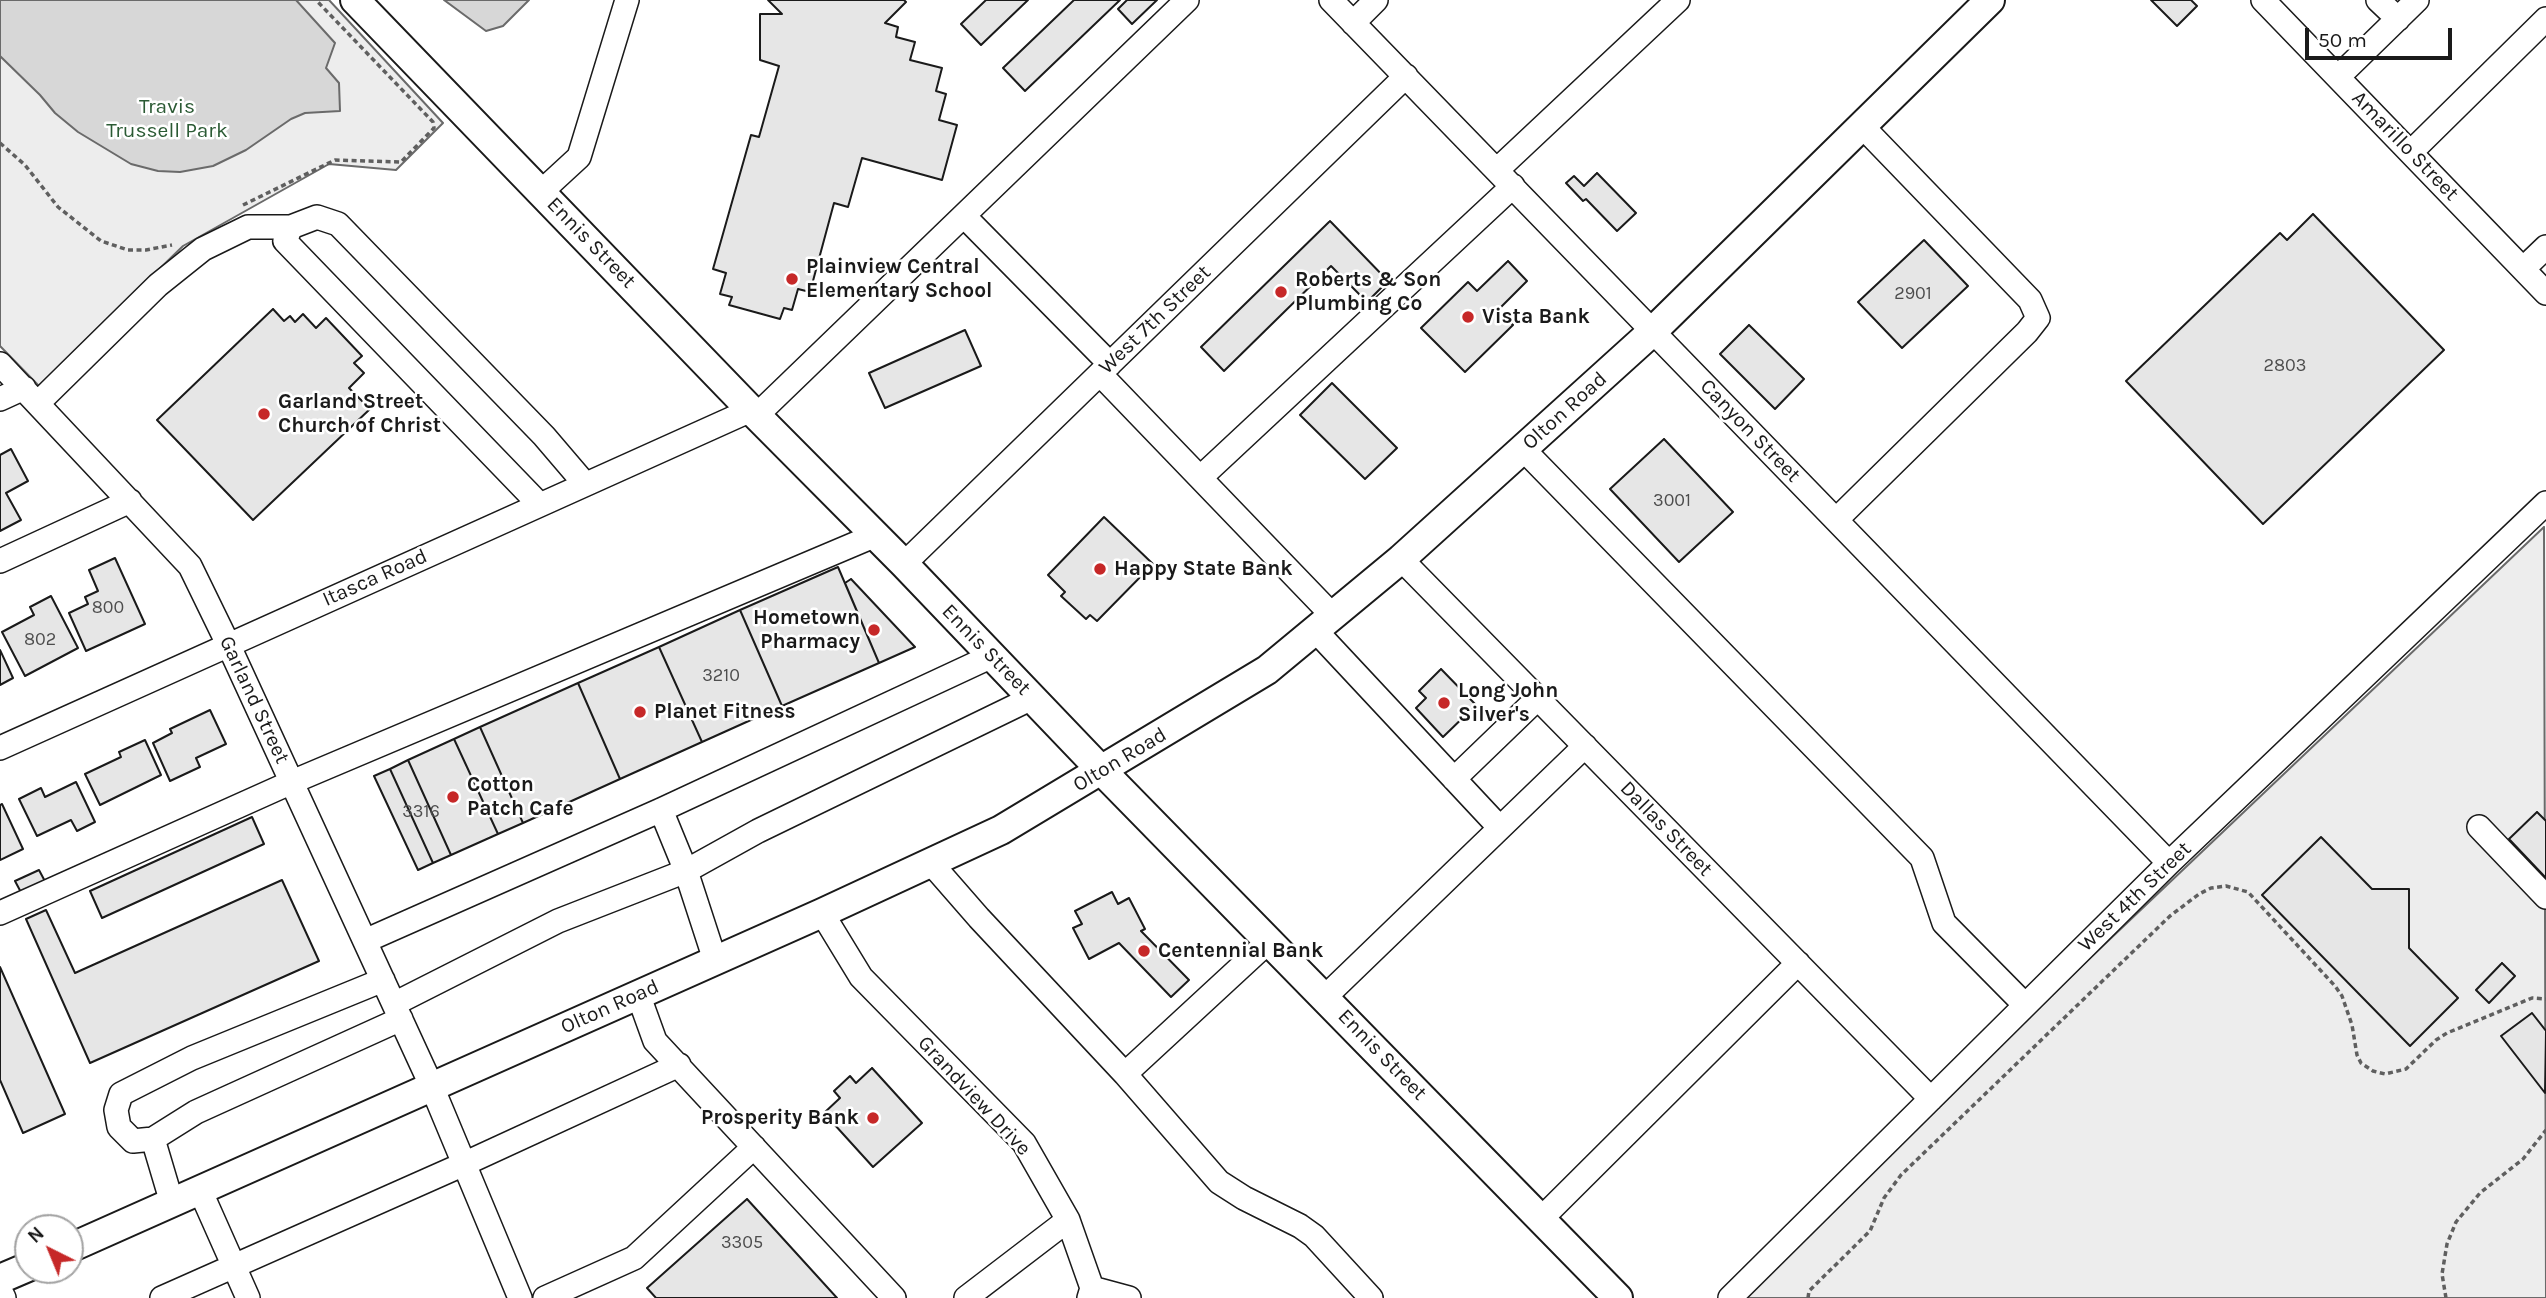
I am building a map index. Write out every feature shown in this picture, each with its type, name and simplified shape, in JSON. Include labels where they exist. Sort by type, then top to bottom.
[{"type":"main road","name":"Ennis Street","points":[[355,0],[876,535],[1101,771],[1618,1298]]},
{"type":"main road","name":"Olton Road","points":[[84,1242],[822,913],[1001,830],[1268,670],[1401,559],[1653,331],[1990,0]]},
{"type":"street","points":[[541,192],[579,157],[627,0]]},
{"type":"street","name":"Itasca Road","points":[[0,748],[539,504],[754,412],[964,216],[1187,0]]},
{"type":"street","name":"Canyon Street","points":[[1331,0],[2169,863]]},
{"type":"street","points":[[1353,23],[1376,0]]},
{"type":"street","points":[[1200,478],[1505,178],[1678,0]]},
{"type":"street","name":"Amarillo Street","points":[[2263,0],[2546,293]]},
{"type":"street","points":[[2378,0],[2398,19]]},
{"type":"street","points":[[2338,78],[2417,0]]},
{"type":"street","points":[[2411,152],[2546,19]]},
{"type":"street","name":"West 7th Street","points":[[904,564],[1406,76]]},
{"type":"street","points":[[1836,520],[2028,332],[2038,318],[2030,300],[1862,126]]},
{"type":"street","points":[[964,216],[1105,369],[1324,623],[1454,779],[1500,828]]},
{"type":"street","points":[[0,399],[31,396],[203,248],[248,227],[291,227],[317,217],[338,224],[544,436],[585,484]]},
{"type":"street","points":[[291,227],[285,241],[539,504]]},
{"type":"street","points":[[2523,269],[2546,247]]},
{"type":"street","name":"Garland Street","points":[[0,363],[190,566],[432,1087],[520,1298]]},
{"type":"street","points":[[1522,449],[1922,858],[1944,923],[2025,1005]]},
{"type":"street","points":[[0,562],[130,501]]},
{"type":"street","name":"West 4th Street","points":[[1730,1298],[2169,863],[2546,503]]},
{"type":"street","points":[[0,913],[292,782],[876,535]]},
{"type":"street","name":"Dallas Street","points":[[1401,559],[1931,1099]]},
{"type":"street","points":[[365,942],[661,810],[992,656]]},
{"type":"street","points":[[383,980],[192,1058],[121,1094],[116,1110],[119,1126],[133,1141],[153,1139],[196,1112],[397,1012],[558,921],[686,872],[758,831],[1032,698]]},
{"type":"street","points":[[1454,779],[1538,698]]},
{"type":"street","points":[[1325,997],[1585,746]]},
{"type":"street","points":[[661,810],[686,872],[715,960]]},
{"type":"street","points":[[2479,827],[2546,897]]},
{"type":"street","points":[[931,863],[1125,1074],[1219,1182],[1314,1236],[1371,1298]]},
{"type":"street","name":"Grandview Drive","points":[[822,913],[861,977],[1024,1143],[1068,1220],[1091,1293]]},
{"type":"street","points":[[1125,1074],[1269,941]]},
{"type":"street","points":[[1541,1219],[1798,963]]},
{"type":"street","points":[[638,994],[655,1041],[894,1298]]},
{"type":"street","points":[[162,1298],[464,1164],[678,1065]]},
{"type":"street","points":[[153,1139],[172,1203]]},
{"type":"street","points":[[545,1298],[634,1258],[754,1147]]},
{"type":"street","points":[[200,1190],[248,1298]]},
{"type":"street","points":[[966,1298],[1068,1220]]},
{"type":"street","points":[[0,1290],[4,1298]]},
{"type":"street","points":[[1091,1293],[1129,1298]]},
{"type":"path","points":[[235,210],[335,160],[401,162],[434,128],[433,122],[316,0]]},
{"type":"path","points":[[0,143],[25,165],[58,207],[101,241],[128,250],[157,249],[177,243]]},
{"type":"path","points":[[1808,1298],[1809,1291],[1860,1244],[1870,1231],[1884,1198],[1901,1175],[2170,916],[2211,888],[2226,886],[2248,892],[2335,986],[2342,996],[2352,1025],[2357,1055],[2361,1063],[2373,1071],[2385,1074],[2406,1069],[2447,1033],[2532,999],[2546,999]]},
{"type":"path","points":[[2446,1298],[2442,1274],[2447,1244],[2456,1222],[2480,1193],[2523,1159],[2546,1130]]},
{"type":"shaded area","name":"Travis Trussell Park","points":[[0,0],[329,0],[443,123],[396,170],[329,164],[183,246],[39,386],[0,346]]},
{"type":"shaded area","points":[[0,0],[296,0],[335,43],[326,68],[339,83],[340,111],[305,113],[291,119],[246,150],[213,166],[180,172],[158,171],[131,164],[78,132],[55,113],[0,56]]},
{"type":"shaded area","points":[[444,0],[529,0],[503,26],[486,31]]},
{"type":"shaded area","points":[[2544,527],[2546,1298],[1732,1298]]},
{"type":"building","points":[[768,0],[904,0],[906,2],[885,23],[898,27],[896,37],[915,42],[910,60],[942,68],[936,91],[946,94],[939,120],[957,125],[942,180],[862,158],[848,207],[834,203],[810,292],[798,289],[792,310],[784,308],[780,319],[729,305],[732,297],[720,294],[726,273],[713,269],[751,135],[759,137],[779,66],[760,60],[760,14],[782,14]]},
{"type":"building","points":[[986,0],[1028,0],[981,45],[961,24]]},
{"type":"building","points":[[1074,0],[1120,0],[1025,91],[1003,68]]},
{"type":"building","points":[[1127,0],[1157,0],[1132,24],[1118,9]]},
{"type":"building","points":[[2151,0],[2191,0],[2197,6],[2177,26]]},
{"type":"building","points":[[1597,173],[1636,213],[1617,231],[1566,183],[1574,176],[1584,186]]},
{"type":"building","points":[[2313,214],[2444,350],[2263,524],[2126,381],[2280,233],[2287,240]]},
{"type":"building","name":"Roberts & Son Plumbing Co","points":[[1330,221],[1388,281],[1367,302],[1331,266],[1224,371],[1201,347]]},
{"type":"building","points":[[1924,240],[1968,286],[1902,348],[1858,302]]},
{"type":"building","name":"Vista Bank","points":[[1508,261],[1527,281],[1498,310],[1513,325],[1465,372],[1421,328],[1468,282],[1477,291]]},
{"type":"building","name":"Garland Street Church of Christ","points":[[273,309],[284,321],[290,316],[295,322],[303,314],[316,328],[326,318],[362,356],[354,363],[364,373],[349,388],[370,409],[253,520],[157,420]]},
{"type":"building","points":[[1749,325],[1804,379],[1775,409],[1720,354]]},
{"type":"building","points":[[965,330],[981,366],[885,408],[869,373]]},
{"type":"building","points":[[1332,383],[1397,448],[1365,479],[1300,415]]},
{"type":"building","points":[[1664,439],[1733,512],[1679,562],[1610,489]]},
{"type":"building","points":[[11,449],[28,481],[6,493],[21,520],[0,531],[0,455]]},
{"type":"building","name":"Happy State Bank","points":[[1104,517],[1153,564],[1097,621],[1090,615],[1086,619],[1061,596],[1065,592],[1048,575]]},
{"type":"building","points":[[115,558],[145,624],[86,651],[69,613],[88,604],[85,597],[98,591],[89,570]]},
{"type":"building","points":[[838,567],[879,663],[782,706],[740,610]]},
{"type":"building","points":[[851,579],[915,647],[879,663],[845,583]]},
{"type":"building","points":[[51,596],[78,648],[25,676],[2,632],[34,615],[30,607]]},
{"type":"building","points":[[740,610],[782,706],[702,742],[659,647]]},
{"type":"building","name":"Planet Fitness","points":[[659,647],[702,742],[620,779],[578,683]]},
{"type":"building","points":[[0,650],[13,678],[0,685]]},
{"type":"building","points":[[1441,669],[1476,705],[1443,737],[1416,708],[1426,698],[1419,691]]},
{"type":"building","points":[[578,683],[620,779],[523,823],[480,727]]},
{"type":"building","points":[[210,710],[226,744],[196,758],[200,767],[170,781],[153,743],[172,733],[170,729]]},
{"type":"building","points":[[480,727],[523,823],[498,834],[454,739]]},
{"type":"building","name":"Cotton Patch Cafe","points":[[454,739],[498,834],[451,855],[408,760]]},
{"type":"building","points":[[145,740],[161,775],[100,805],[85,774],[121,757],[119,752]]},
{"type":"building","points":[[408,760],[451,855],[433,863],[390,769]]},
{"type":"building","points":[[390,769],[433,863],[418,870],[374,776]]},
{"type":"building","points":[[76,782],[95,822],[77,831],[71,820],[37,836],[19,799],[41,788],[45,797]]},
{"type":"building","points":[[2,804],[23,849],[0,860],[0,805]]},
{"type":"building","points":[[2537,812],[2546,821],[2546,878],[2509,839]]},
{"type":"building","points":[[252,817],[264,844],[102,918],[90,891]]},
{"type":"building","points":[[2321,837],[2372,889],[2409,889],[2409,948],[2458,998],[2410,1046],[2262,895]]},
{"type":"building","points":[[39,870],[48,887],[24,898],[15,881]]},
{"type":"building","points":[[282,880],[319,961],[90,1063],[26,919],[46,910],[75,973]]},
{"type":"building","name":"Centennial Bank","points":[[1112,892],[1118,904],[1129,898],[1145,929],[1141,931],[1189,980],[1171,997],[1119,943],[1089,959],[1073,928],[1082,924],[1075,911]]},
{"type":"building","points":[[2502,963],[2515,976],[2489,1003],[2476,990]]},
{"type":"building","points":[[0,967],[65,1114],[23,1133],[0,1080]]},
{"type":"building","points":[[2532,1013],[2546,1031],[2545,1093],[2501,1036]]},
{"type":"building","name":"Prosperity Bank","points":[[872,1068],[922,1123],[873,1167],[824,1113],[840,1098],[834,1091],[850,1076],[856,1083]]},
{"type":"building","points":[[747,1199],[837,1298],[656,1298],[647,1288]]},
{"type":"place","name":"Plainview Central Elementary School","points":[[792,279]]},
{"type":"place","name":"Roberts & Son Plumbing Co","points":[[1281,292]]},
{"type":"place","name":"Vista Bank","points":[[1468,317]]},
{"type":"place","name":"Garland Street Church of Christ","points":[[264,414]]},
{"type":"place","name":"Happy State Bank","points":[[1100,569]]},
{"type":"place","name":"Hometown Pharmacy","points":[[874,630]]},
{"type":"place","name":"Long John Silver's","points":[[1444,703]]},
{"type":"place","name":"Planet Fitness","points":[[640,712]]},
{"type":"place","name":"Cotton Patch Cafe","points":[[453,797]]},
{"type":"place","name":"Centennial Bank","points":[[1144,951]]},
{"type":"place","name":"Prosperity Bank","points":[[873,1118]]}]
